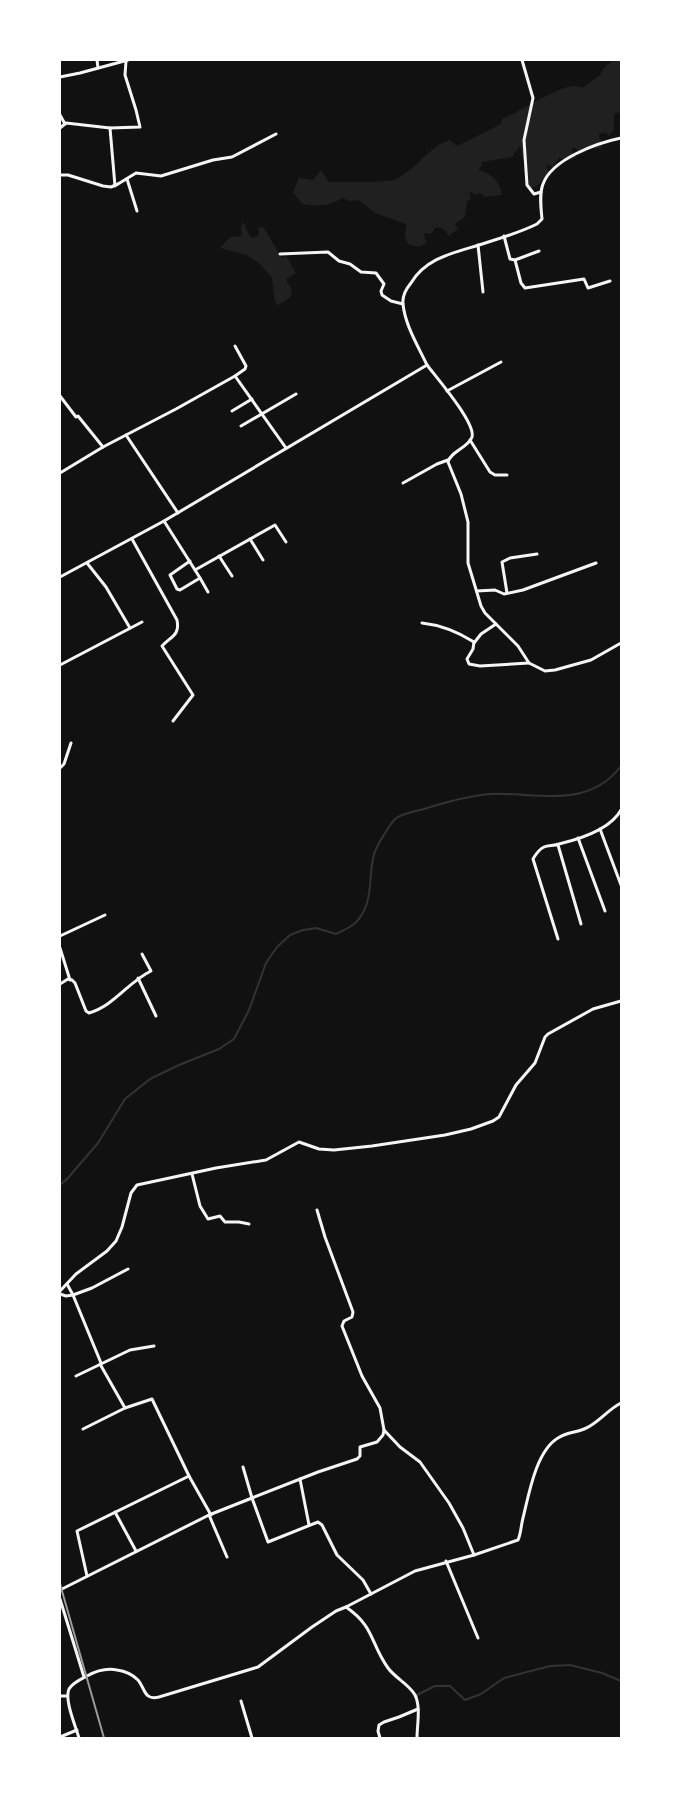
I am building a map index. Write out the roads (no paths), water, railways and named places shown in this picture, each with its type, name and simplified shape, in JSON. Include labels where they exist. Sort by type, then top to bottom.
[{"type":"street","points":[[97,60],[98,68]]},
{"type":"street","points":[[522,60],[533,98],[524,140],[529,188],[534,194],[541,192]]},
{"type":"street","points":[[60,77],[127,61],[125,75],[140,126],[110,128],[65,124],[60,128]]},
{"type":"street","points":[[60,114],[65,124]]},
{"type":"street","points":[[110,128],[115,186]]},
{"type":"street","points":[[60,175],[68,175],[103,186],[115,186],[138,173],[161,176],[213,160],[232,157],[276,134]]},
{"type":"street","points":[[403,484],[448,460],[470,440],[472,435],[471,426],[427,365],[405,313],[403,304],[406,290],[418,272],[448,254],[540,222],[542,219],[541,192],[546,178],[569,158],[590,148],[621,138]]},
{"type":"street","points":[[127,179],[137,211]]},
{"type":"street","points":[[504,236],[510,259],[515,260],[539,252]]},
{"type":"street","points":[[478,245],[482,292]]},
{"type":"street","points":[[280,254],[328,252],[340,262],[350,264],[361,272],[376,273],[384,284],[381,291],[382,295],[392,301],[403,304]]},
{"type":"street","points":[[515,260],[522,285],[525,288],[584,279],[588,288],[610,281]]},
{"type":"street","points":[[60,473],[245,369],[246,366],[234,346]]},
{"type":"street","points":[[447,391],[501,362]]},
{"type":"street","points":[[60,578],[178,513],[427,365]]},
{"type":"street","points":[[235,376],[286,448]]},
{"type":"street","points":[[241,426],[296,394]]},
{"type":"street","points":[[60,396],[76,417],[78,416],[83,421],[104,447]]},
{"type":"street","points":[[232,411],[252,399]]},
{"type":"street","points":[[126,436],[178,513]]},
{"type":"street","points":[[470,440],[490,472],[495,475],[507,475]]},
{"type":"street","points":[[448,460],[461,494],[468,522],[468,563],[483,610],[518,646],[530,663],[545,671],[555,670],[591,660],[621,644]]},
{"type":"street","points":[[164,521],[208,592]]},
{"type":"street","points":[[195,570],[275,525],[286,542]]},
{"type":"street","points":[[132,539],[177,620],[178,629],[176,634],[162,646],[193,695],[173,721]]},
{"type":"street","points":[[250,539],[263,560]]},
{"type":"street","points":[[507,594],[502,562],[510,558],[537,554]]},
{"type":"street","points":[[219,556],[232,576]]},
{"type":"street","points":[[190,561],[171,572],[170,577],[179,590],[200,578]]},
{"type":"street","points":[[87,563],[106,587],[130,628]]},
{"type":"street","points":[[477,591],[495,590],[507,594],[596,563]]},
{"type":"street","points":[[60,665],[142,622]]},
{"type":"street","points":[[422,623],[441,626],[474,642]]},
{"type":"street","points":[[496,624],[481,634],[474,642],[467,659],[468,664],[480,666],[530,663]]},
{"type":"street","points":[[60,768],[64,764],[71,744]]},
{"type":"street","points":[[558,939],[533,859],[537,852],[544,847],[558,845],[600,829],[608,824],[621,810]]},
{"type":"street","points":[[600,829],[621,885]]},
{"type":"street","points":[[578,838],[605,911]]},
{"type":"street","points":[[558,845],[581,924]]},
{"type":"street","points":[[60,936],[104,915]]},
{"type":"street","points":[[60,948],[70,980],[75,983],[86,1011],[89,1013],[109,1003],[138,978],[150,971],[142,954]]},
{"type":"street","points":[[138,978],[156,1016]]},
{"type":"street","points":[[60,984],[70,980]]},
{"type":"street","points":[[128,1269],[92,1288],[73,1295],[66,1296],[60,1293],[76,1274],[116,1242],[131,1193],[135,1187],[143,1183],[266,1160],[299,1142],[319,1149],[334,1150],[445,1136],[482,1125],[499,1117],[516,1085],[538,1059],[548,1034],[593,1009],[621,1001]]},
{"type":"street","points":[[192,1174],[200,1206],[208,1220],[220,1216],[225,1222],[249,1224]]},
{"type":"street","points":[[60,1590],[210,1515],[300,1479],[357,1459],[360,1456],[359,1448],[377,1442],[383,1435],[384,1430],[380,1408],[362,1376],[342,1326],[344,1321],[353,1316],[353,1312],[317,1210]]},
{"type":"street","points":[[67,1284],[100,1364],[125,1408]]},
{"type":"street","points":[[76,1376],[135,1348],[154,1346]]},
{"type":"street","points":[[83,1429],[125,1408],[150,1399],[152,1400],[188,1476],[210,1515],[227,1557]]},
{"type":"street","points":[[79,1738],[67,1696],[69,1688],[84,1677],[102,1670],[118,1670],[129,1673],[137,1679],[146,1695],[151,1698],[258,1667],[312,1626],[336,1611],[415,1571],[511,1544],[519,1539],[539,1463],[548,1447],[564,1435],[584,1430],[591,1426],[609,1410],[621,1403]]},
{"type":"street","points":[[384,1430],[400,1447],[420,1462],[449,1503],[463,1528],[474,1555]]},
{"type":"street","points":[[243,1467],[268,1542],[316,1522],[320,1523],[337,1555],[363,1580],[371,1594]]},
{"type":"street","points":[[87,1576],[77,1531],[188,1476]]},
{"type":"street","points":[[300,1479],[309,1525]]},
{"type":"street","points":[[115,1512],[136,1551]]},
{"type":"street","points":[[446,1561],[478,1638]]},
{"type":"street","points":[[60,1600],[84,1677]]},
{"type":"street","points":[[346,1607],[369,1629],[387,1667],[393,1675],[411,1689],[415,1695],[418,1709],[417,1738]]},
{"type":"street","points":[[60,1696],[67,1696]]},
{"type":"street","points":[[241,1701],[252,1738]]},
{"type":"street","points":[[380,1738],[379,1725],[418,1709]]},
{"type":"street","points":[[60,1737],[76,1730]]},
{"type":"waterway","points":[[60,1185],[98,1143],[125,1099],[150,1079],[219,1049],[234,1039],[249,1010],[266,963],[277,947],[290,935],[316,928],[336,934],[356,922],[363,913],[369,897],[372,862],[377,846],[395,819],[409,812],[481,795],[561,796],[577,794],[593,789],[608,780],[621,766]]},
{"type":"waterway","points":[[417,1698],[417,1695],[435,1686],[450,1686],[465,1700],[481,1694],[504,1678],[550,1666],[570,1665],[602,1673],[621,1681]]},
{"type":"railway","points":[[60,1584],[104,1738]]}]
